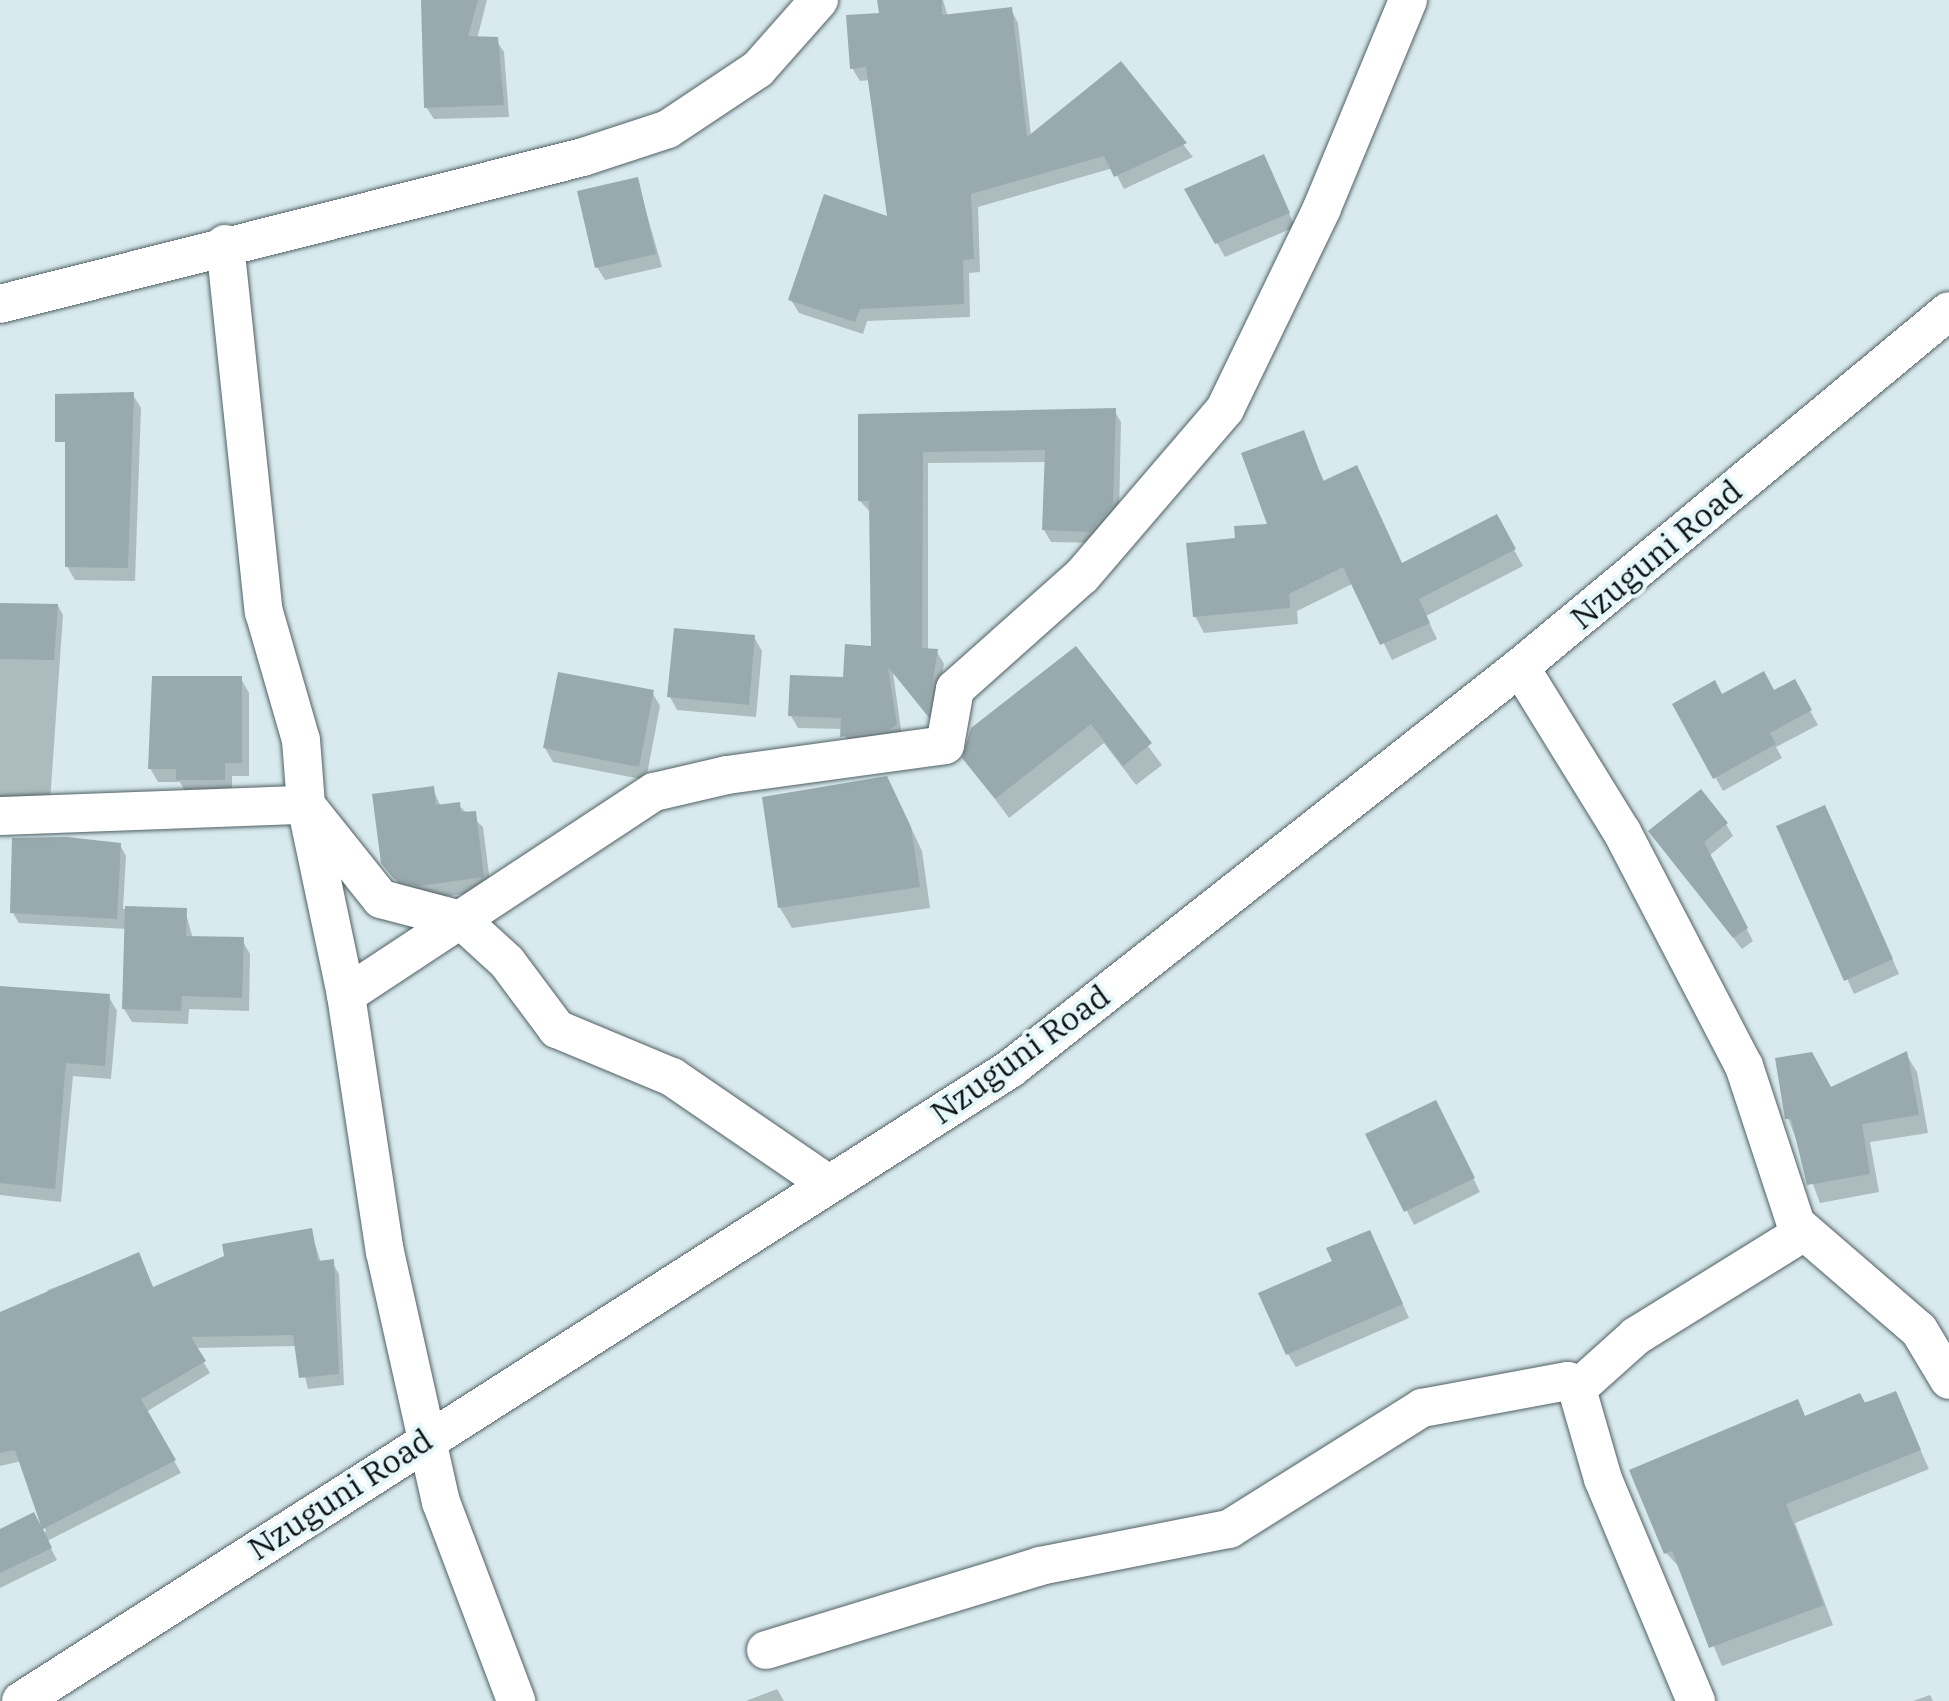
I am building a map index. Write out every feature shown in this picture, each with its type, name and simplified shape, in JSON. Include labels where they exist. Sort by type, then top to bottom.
[{"type":"street","points":[[0,304],[225,244],[583,157],[668,130],[758,68],[819,0]]},
{"type":"street","points":[[346,995],[654,792],[727,775],[945,745],[955,689],[1082,576],[1226,409],[1322,208],[1408,0]]},
{"type":"street","points":[[225,244],[264,612],[301,740],[306,804],[346,995],[385,1252],[423,1439],[460,1564],[516,1701]]},
{"type":"street","name":"Nzuguni Road","points":[[21,1701],[423,1439],[1010,1069],[1520,667],[1948,314]]},
{"type":"street","points":[[1520,667],[1622,832],[1744,1066],[1782,1190],[1802,1233],[1919,1330],[1945,1360]]},
{"type":"street","points":[[306,804],[381,899],[461,920],[508,962],[557,1029],[672,1076],[828,1184]]},
{"type":"street","points":[[0,816],[306,804]]},
{"type":"street","points":[[1577,1389],[1636,1336],[1802,1233]]},
{"type":"street","points":[[766,1650],[1040,1566],[1229,1529],[1422,1408],[1568,1381],[1577,1389],[1603,1479],[1696,1701]]},
{"type":"building","points":[[421,0],[478,0],[468,36],[498,37],[504,105],[424,108]]},
{"type":"building","points":[[877,0],[942,0],[942,15],[1012,7],[1027,137],[1121,61],[1187,143],[1114,177],[1104,156],[971,194],[974,259],[963,260],[964,304],[860,309],[855,322],[788,300],[824,194],[887,216],[866,67],[850,69],[846,15],[879,13]]},
{"type":"building","points":[[1264,154],[1290,213],[1215,244],[1184,189]]},
{"type":"building","points":[[638,177],[656,254],[595,268],[577,191]]},
{"type":"building","points":[[134,392],[128,568],[65,567],[65,442],[55,442],[55,394]]},
{"type":"building","points":[[1116,408],[1113,505],[1090,532],[1042,530],[1045,450],[923,452],[922,648],[938,649],[927,715],[888,667],[897,725],[888,730],[840,737],[841,718],[788,716],[790,675],[843,677],[845,644],[871,646],[869,501],[858,501],[858,414]]},
{"type":"building","points":[[1304,430],[1323,481],[1357,465],[1402,563],[1497,514],[1516,549],[1419,599],[1430,623],[1380,645],[1343,567],[1289,594],[1290,608],[1193,617],[1186,543],[1235,538],[1234,526],[1267,524],[1241,453]]},
{"type":"building","points":[[0,603],[58,604],[54,660],[0,659]]},
{"type":"building","points":[[674,628],[755,635],[749,705],[667,697]]},
{"type":"building","points":[[1076,646],[1152,743],[1123,766],[1091,724],[995,799],[962,758],[971,728]]},
{"type":"building","points":[[1764,671],[1774,690],[1795,679],[1812,710],[1770,733],[1776,744],[1713,779],[1672,704],[1715,680],[1722,694]]},
{"type":"building","points":[[558,672],[654,690],[639,767],[543,748]]},
{"type":"building","points":[[152,676],[242,676],[242,763],[225,763],[225,780],[176,780],[176,769],[148,769]]},
{"type":"building","points":[[887,776],[911,827],[920,887],[778,908],[762,797]]},
{"type":"building","points":[[434,786],[436,805],[460,802],[461,812],[476,811],[484,877],[418,886],[394,879],[381,863],[372,794]]},
{"type":"building","points":[[1701,789],[1728,823],[1704,842],[1748,928],[1733,938],[1648,831]]},
{"type":"building","points":[[1825,805],[1893,959],[1844,981],[1776,826]]},
{"type":"building","points":[[67,837],[121,843],[117,919],[10,913],[12,838]]},
{"type":"building","points":[[125,906],[187,908],[186,936],[244,937],[242,998],[182,996],[181,1011],[122,1009]]},
{"type":"building","points":[[0,986],[110,994],[105,1066],[66,1063],[55,1189],[0,1183]]},
{"type":"building","points":[[1907,1051],[1919,1115],[1862,1124],[1870,1174],[1807,1185],[1791,1119],[1785,1119],[1775,1058],[1812,1052],[1831,1087]]},
{"type":"building","points":[[1436,1100],[1475,1178],[1404,1212],[1365,1134]]},
{"type":"building","points":[[312,1228],[318,1261],[334,1259],[339,1374],[299,1378],[293,1335],[191,1337],[206,1361],[141,1399],[176,1460],[43,1529],[52,1548],[0,1573],[0,1529],[34,1512],[41,1526],[15,1450],[0,1453],[0,1312],[139,1252],[153,1287],[224,1256],[222,1244]]},
{"type":"building","points":[[1370,1230],[1403,1304],[1286,1355],[1258,1293],[1332,1261],[1326,1248]]},
{"type":"building","points":[[1896,1391],[1921,1450],[1786,1504],[1824,1605],[1709,1648],[1672,1551],[1664,1554],[1629,1470],[1798,1399],[1805,1416],[1860,1393],[1865,1403]]}]
